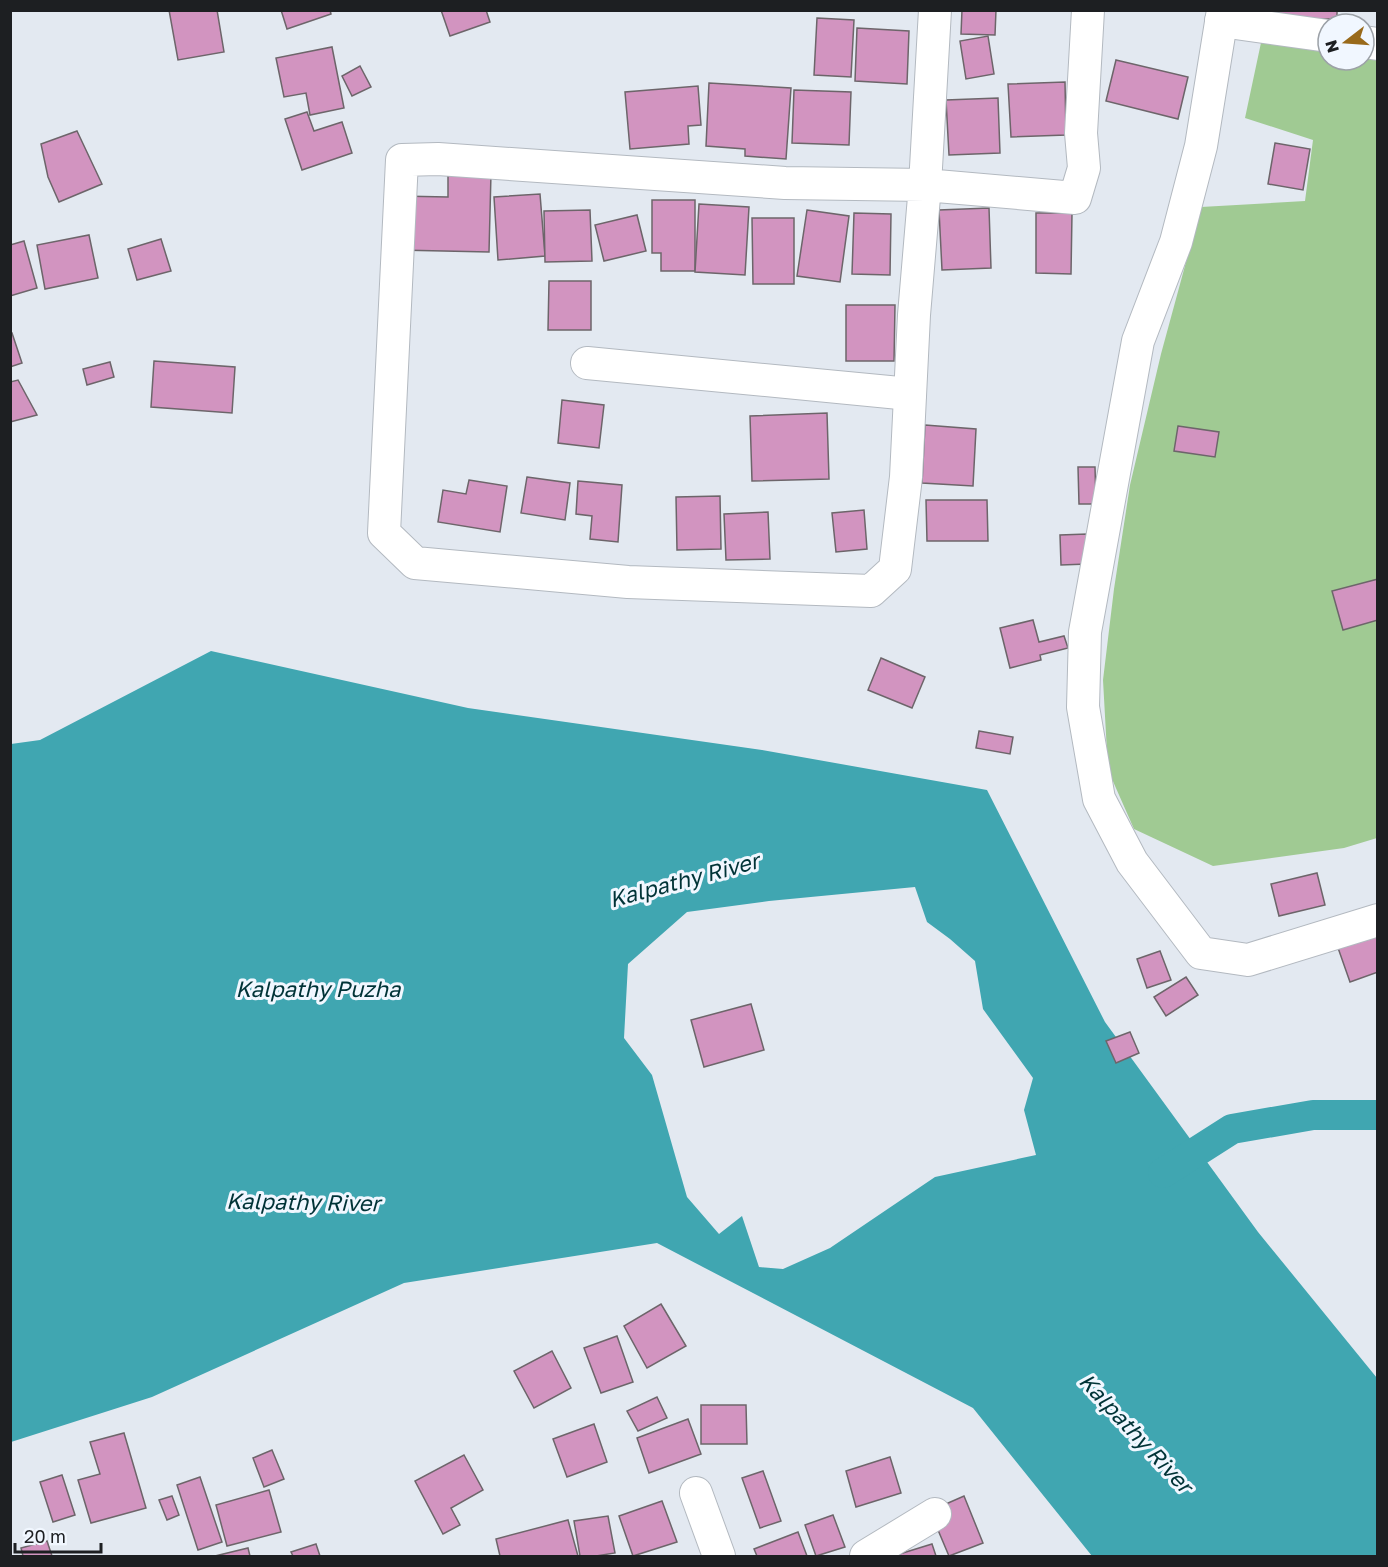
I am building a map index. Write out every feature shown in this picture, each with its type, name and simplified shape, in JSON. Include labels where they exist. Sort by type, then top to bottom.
[{"type":"street","points":[[935,10],[925,185],[914,315],[906,477],[895,569],[871,591],[628,582],[415,564],[384,533],[402,160],[438,159],[785,183],[925,185],[1075,198],[1084,168],[1081,133],[1088,10]]},
{"type":"street","points":[[1316,34],[1222,16],[1201,146],[1179,232],[1138,341],[1085,632],[1083,707],[1099,800],[1132,862],[1201,953],[1248,960],[1377,920]]},
{"type":"street","points":[[587,363],[910,394]]},
{"type":"street","points":[[696,1493],[719,1557]]},
{"type":"street","points":[[866,1557],[935,1514]]},
{"type":"green space","points":[[1262,38],[1316,49],[1316,72],[1376,72],[1377,60],[1377,838],[1344,848],[1213,866],[1134,829],[1108,770],[1103,680],[1130,485],[1161,354],[1201,207],[1305,201],[1313,140],[1245,118]]},
{"type":"water","name":"Kalpathy Puzha","points":[[211,651],[468,708],[762,750],[987,790],[1105,1022],[1258,1232],[1377,1378],[1377,1556],[1092,1556],[973,1408],[657,1243],[404,1283],[152,1397],[11,1442],[11,744],[40,740]],"holes":[[[915,887],[927,922],[975,961],[983,1009],[1033,1078],[1024,1110],[1036,1155],[935,1177],[830,1248],[783,1269],[759,1267],[742,1216],[719,1234],[687,1197],[652,1075],[624,1038],[628,964],[687,912],[769,901]]]},
{"type":"building","points":[[169,10],[217,10],[224,52],[178,60]]},
{"type":"building","points":[[281,10],[330,10],[331,14],[287,29]]},
{"type":"building","points":[[441,10],[486,10],[490,22],[450,36]]},
{"type":"building","points":[[962,10],[996,10],[995,35],[961,34]]},
{"type":"building","points":[[1244,10],[1337,10],[1337,12],[1316,12],[1316,19],[1244,19]]},
{"type":"building","points":[[817,18],[854,20],[851,77],[814,75]]},
{"type":"building","points":[[857,28],[909,31],[907,84],[855,81]]},
{"type":"building","points":[[988,36],[994,74],[966,79],[960,41]]},
{"type":"building","points":[[332,47],[344,108],[310,115],[306,93],[284,97],[276,58]]},
{"type":"building","points":[[1116,60],[1188,77],[1178,119],[1106,101]]},
{"type":"building","points":[[360,66],[371,87],[352,96],[342,76]]},
{"type":"building","points":[[1065,82],[1066,135],[1011,137],[1008,84]]},
{"type":"building","points":[[709,83],[791,88],[786,159],[745,156],[745,149],[706,146]]},
{"type":"building","points":[[698,86],[701,125],[688,126],[689,144],[630,149],[625,92]]},
{"type":"building","points":[[794,90],[851,92],[849,145],[792,143]]},
{"type":"building","points":[[998,98],[1000,153],[949,155],[946,100]]},
{"type":"building","points":[[307,112],[314,131],[342,122],[352,153],[302,170],[285,119]]},
{"type":"building","points":[[77,131],[102,184],[59,202],[48,177],[41,144]]},
{"type":"building","points":[[1275,143],[1310,149],[1303,190],[1268,184]]},
{"type":"building","points":[[448,172],[491,173],[489,252],[398,250],[399,196],[448,197]]},
{"type":"building","points":[[540,194],[545,256],[498,260],[494,197]]},
{"type":"building","points":[[652,200],[695,200],[695,271],[661,271],[661,253],[652,253]]},
{"type":"building","points":[[699,204],[749,207],[745,275],[695,272]]},
{"type":"building","points":[[989,208],[991,268],[942,270],[939,210]]},
{"type":"building","points":[[590,210],[592,261],[545,262],[544,211]]},
{"type":"building","points":[[807,210],[849,216],[840,282],[797,276]]},
{"type":"building","points":[[854,213],[891,214],[890,275],[852,274]]},
{"type":"building","points":[[1036,213],[1072,213],[1071,274],[1036,273]]},
{"type":"building","points":[[637,215],[646,251],[604,261],[595,225]]},
{"type":"building","points":[[752,218],[794,218],[794,284],[753,284]]},
{"type":"building","points":[[89,235],[98,278],[45,289],[37,245]]},
{"type":"building","points":[[161,239],[171,271],[137,280],[128,249]]},
{"type":"building","points":[[24,241],[37,288],[10,296],[10,245]]},
{"type":"building","points":[[549,281],[591,281],[591,330],[548,330]]},
{"type":"building","points":[[846,305],[895,305],[894,361],[846,361]]},
{"type":"building","points":[[12,333],[22,363],[10,367],[10,334]]},
{"type":"building","points":[[154,361],[235,367],[232,413],[151,407]]},
{"type":"building","points":[[110,362],[114,377],[87,385],[83,369]]},
{"type":"building","points":[[18,380],[37,415],[10,422],[10,382]]},
{"type":"building","points":[[562,400],[604,405],[599,448],[558,443]]},
{"type":"building","points":[[827,413],[829,479],[752,481],[750,416]]},
{"type":"building","points":[[925,425],[976,429],[973,486],[922,483]]},
{"type":"building","points":[[1178,426],[1219,432],[1215,457],[1174,451]]},
{"type":"building","points":[[1078,467],[1095,467],[1096,504],[1079,504]]},
{"type":"building","points":[[527,477],[570,483],[565,520],[521,513]]},
{"type":"building","points":[[469,480],[507,486],[500,532],[438,522],[443,490],[466,494]]},
{"type":"building","points":[[578,481],[622,485],[618,542],[590,539],[592,516],[576,514]]},
{"type":"building","points":[[720,496],[721,549],[677,550],[676,497]]},
{"type":"building","points":[[926,500],[987,500],[988,541],[927,541]]},
{"type":"building","points":[[864,510],[867,549],[836,552],[832,513]]},
{"type":"building","points":[[768,512],[770,559],[726,560],[724,514]]},
{"type":"building","points":[[1087,534],[1087,564],[1061,565],[1060,535]]},
{"type":"building","points":[[1378,579],[1378,620],[1343,630],[1332,591]]},
{"type":"building","points":[[1033,620],[1039,642],[1064,636],[1068,648],[1040,655],[1041,660],[1010,668],[1000,628]]},
{"type":"building","points":[[881,658],[925,677],[912,708],[868,690]]},
{"type":"building","points":[[979,731],[1013,737],[1010,754],[976,748]]},
{"type":"building","points":[[1317,873],[1325,905],[1279,916],[1271,884]]},
{"type":"building","points":[[1378,931],[1378,972],[1350,982],[1337,945]]},
{"type":"building","points":[[1160,951],[1171,980],[1147,988],[1137,959]]},
{"type":"building","points":[[1186,977],[1198,995],[1166,1016],[1154,997]]},
{"type":"building","points":[[751,1004],[764,1050],[704,1067],[691,1020]]},
{"type":"building","points":[[1130,1032],[1139,1053],[1116,1063],[1106,1041]]},
{"type":"building","points":[[661,1304],[686,1346],[647,1368],[624,1326]]},
{"type":"building","points":[[617,1336],[633,1382],[601,1393],[584,1348]]},
{"type":"building","points":[[552,1351],[571,1388],[534,1408],[514,1371]]},
{"type":"building","points":[[657,1397],[667,1418],[638,1431],[627,1411]]},
{"type":"building","points":[[701,1405],[746,1405],[747,1444],[701,1444]]},
{"type":"building","points":[[688,1419],[701,1454],[649,1473],[637,1438]]},
{"type":"building","points":[[594,1424],[607,1462],[567,1477],[553,1439]]},
{"type":"building","points":[[124,1433],[146,1508],[91,1523],[78,1480],[100,1474],[90,1442]]},
{"type":"building","points":[[272,1450],[284,1479],[264,1487],[253,1458]]},
{"type":"building","points":[[464,1455],[483,1490],[451,1508],[460,1525],[443,1534],[415,1481]]},
{"type":"building","points":[[890,1457],[901,1493],[856,1507],[846,1471]]},
{"type":"building","points":[[763,1471],[781,1521],[760,1528],[742,1478]]},
{"type":"building","points":[[62,1475],[75,1515],[53,1522],[40,1482]]},
{"type":"building","points":[[200,1477],[222,1542],[198,1550],[177,1485]]},
{"type":"building","points":[[269,1490],[281,1532],[227,1546],[216,1505]]},
{"type":"building","points":[[172,1496],[179,1515],[167,1520],[159,1500]]},
{"type":"building","points":[[964,1496],[983,1543],[949,1556],[930,1511]]},
{"type":"building","points":[[662,1501],[677,1542],[633,1556],[619,1516]]},
{"type":"building","points":[[833,1515],[845,1547],[816,1556],[805,1525]]},
{"type":"building","points":[[608,1516],[615,1553],[580,1556],[574,1521]]},
{"type":"building","points":[[568,1520],[578,1556],[500,1556],[496,1539]]},
{"type":"building","points":[[798,1532],[807,1556],[757,1556],[754,1549]]},
{"type":"building","points":[[47,1541],[52,1556],[23,1556],[21,1548]]},
{"type":"building","points":[[316,1544],[320,1556],[293,1556],[291,1552]]},
{"type":"building","points":[[932,1544],[936,1556],[893,1556]]},
{"type":"building","points":[[248,1548],[250,1556],[215,1556]]},
{"type":"waterway","points":[[1163,1173],[1232,1129],[1313,1115],[1378,1115]]},
{"type":"water label","name":"Kalpathy River","points":[[684,880]]},
{"type":"water label","name":"Kalpathy River","points":[[303,1202]]},
{"type":"water label","name":"Kalpathy River","points":[[1136,1433]]}]
